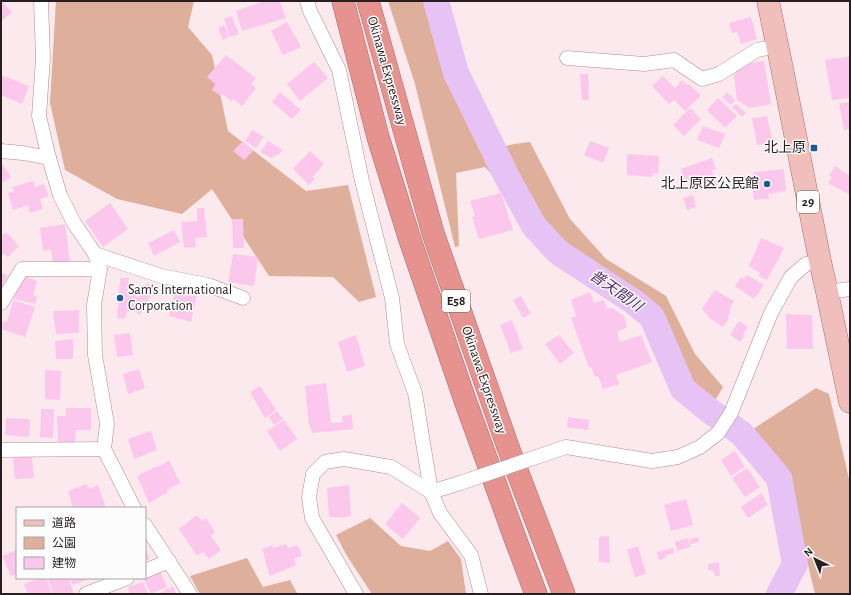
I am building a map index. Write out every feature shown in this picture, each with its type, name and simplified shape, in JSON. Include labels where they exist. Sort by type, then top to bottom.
[{"type":"highway","name":"Okinawa Expressway","points":[[343,1],[378,137],[410,240],[466,403],[536,594]]},
{"type":"highway","name":"Okinawa Expressway","points":[[368,1],[433,233],[508,447],[564,594]]},
{"type":"main road","name":"29","points":[[768,1],[850,402]]},
{"type":"street","points":[[41,1],[43,58],[39,116],[60,195],[74,224],[95,254],[100,269],[94,305],[95,355],[108,424],[104,449],[133,507]]},
{"type":"street","points":[[307,1],[310,11],[339,70],[362,181],[392,298],[397,344],[415,393],[430,492],[440,512],[471,555],[480,594]]},
{"type":"street","points":[[567,58],[644,64],[674,60],[702,79],[719,74],[757,50],[778,46]]},
{"type":"street","points":[[1,151],[49,158]]},
{"type":"street","points":[[95,254],[161,276],[208,285],[243,298]]},
{"type":"street","points":[[430,492],[566,447],[652,461],[678,457],[700,447],[718,433],[731,413],[771,313],[791,277],[806,264],[820,261]]},
{"type":"street","points":[[1,304],[22,269],[100,269]]},
{"type":"street","points":[[827,292],[850,289]]},
{"type":"street","points":[[1,450],[104,449]]},
{"type":"street","points":[[356,594],[312,518],[309,497],[313,474],[325,462],[344,459],[391,467],[430,492]]},
{"type":"street","points":[[146,526],[190,594]]},
{"type":"street","points":[[146,571],[169,561]]},
{"type":"street","points":[[86,594],[124,579]]},
{"type":"green space","points":[[56,1],[194,1],[188,27],[212,55],[228,131],[306,191],[348,185],[376,297],[359,302],[333,277],[269,276],[212,189],[182,214],[117,199],[65,170],[50,103]]},
{"type":"green space","points":[[388,1],[442,1],[456,57],[470,81],[501,147],[530,142],[570,219],[606,259],[666,296],[695,354],[723,387],[707,414],[674,378],[646,317],[528,228],[504,187],[485,167],[456,173],[459,246],[455,247],[415,84]]},
{"type":"green space","points":[[816,388],[829,394],[850,483],[850,594],[815,594],[787,478],[750,431]]},
{"type":"green space","points":[[370,518],[401,546],[430,551],[448,541],[461,559],[466,594],[372,594],[347,556],[336,535]]},
{"type":"green space","points":[[247,558],[263,587],[290,580],[297,593],[200,594],[190,576]]},
{"type":"building","points":[[1,1],[12,12],[1,22]]},
{"type":"building","points":[[265,1],[280,1],[286,18],[242,31],[236,11]]},
{"type":"building","points":[[232,16],[239,34],[230,37],[224,19]]},
{"type":"building","points":[[751,17],[757,39],[741,44],[737,32],[732,33],[729,23]]},
{"type":"building","points":[[287,22],[301,47],[283,55],[271,31]]},
{"type":"building","points":[[224,25],[229,37],[223,40],[218,28]]},
{"type":"building","points":[[226,55],[256,78],[251,84],[256,88],[242,106],[233,99],[232,102],[222,94],[221,96],[212,90],[215,84],[207,77]]},
{"type":"building","points":[[850,56],[850,98],[832,100],[825,60]]},
{"type":"building","points":[[764,61],[771,104],[750,108],[737,100],[734,76],[741,65]]},
{"type":"building","points":[[314,62],[328,78],[300,101],[287,84]]},
{"type":"building","points":[[580,74],[588,74],[589,100],[582,100]]},
{"type":"building","points":[[1,75],[29,86],[22,104],[1,95]]},
{"type":"building","points":[[663,76],[675,88],[682,80],[687,85],[689,84],[701,96],[685,111],[674,100],[669,104],[652,86]]},
{"type":"building","points":[[280,92],[301,110],[292,119],[272,102]]},
{"type":"building","points":[[727,92],[735,100],[731,105],[722,97]]},
{"type":"building","points":[[718,98],[737,116],[725,128],[707,110]]},
{"type":"building","points":[[850,102],[850,129],[844,130],[839,103]]},
{"type":"building","points":[[736,104],[746,113],[742,117],[732,107]]},
{"type":"building","points":[[690,108],[701,119],[684,136],[673,125]]},
{"type":"building","points":[[767,116],[772,139],[766,140],[766,144],[757,145],[752,118]]},
{"type":"building","points":[[703,126],[725,134],[719,148],[697,140]]},
{"type":"building","points":[[252,130],[264,137],[256,148],[245,141]]},
{"type":"building","points":[[243,141],[253,151],[244,160],[233,151]]},
{"type":"building","points":[[268,141],[283,150],[271,158],[260,152]]},
{"type":"building","points":[[590,141],[609,148],[603,163],[584,155]]},
{"type":"building","points":[[310,151],[324,164],[313,177],[315,179],[309,185],[293,169]]},
{"type":"building","points":[[627,154],[659,156],[658,174],[653,173],[652,177],[627,175]]},
{"type":"building","points":[[712,158],[716,169],[712,170],[718,188],[708,191],[705,185],[693,189],[689,181],[685,182],[681,169]]},
{"type":"building","points":[[1,162],[11,177],[1,184]]},
{"type":"building","points":[[835,166],[850,176],[850,195],[828,183],[832,177],[829,176]]},
{"type":"building","name":"北上原区公民館","points":[[784,169],[786,191],[768,194],[769,199],[754,200],[752,186],[749,186],[748,182],[754,172]]},
{"type":"building","points":[[33,181],[35,187],[44,184],[49,196],[40,199],[43,209],[30,213],[28,205],[13,210],[8,193],[14,191],[12,187]]},
{"type":"building","points":[[501,193],[513,230],[479,239],[472,217],[475,216],[470,201]]},
{"type":"building","points":[[693,195],[696,207],[687,210],[683,198]]},
{"type":"building","points":[[110,203],[128,229],[103,247],[85,221]]},
{"type":"building","points":[[197,208],[204,208],[207,237],[195,238],[196,247],[184,248],[181,222],[197,221]]},
{"type":"building","points":[[232,219],[243,219],[244,248],[233,248]]},
{"type":"building","points":[[65,224],[70,261],[53,264],[51,250],[43,251],[40,228]]},
{"type":"building","points":[[174,230],[180,242],[154,256],[148,243]]},
{"type":"building","points":[[6,232],[19,246],[8,257],[4,254],[1,256],[1,237]]},
{"type":"building","points":[[761,238],[784,248],[767,280],[758,276],[760,273],[749,266]]},
{"type":"building","points":[[233,254],[258,257],[254,286],[228,282]]},
{"type":"building","points":[[1,272],[8,276],[1,287]]},
{"type":"building","points":[[22,275],[37,281],[33,295],[37,297],[35,304],[14,299]]},
{"type":"building","points":[[747,275],[764,285],[754,299],[735,286],[741,277],[744,279]]},
{"type":"building","points":[[120,278],[129,278],[127,294],[136,295],[138,298],[147,283],[155,288],[140,315],[131,309],[129,312],[127,311],[125,319],[117,318]]},
{"type":"building","points":[[177,284],[198,289],[191,322],[169,316]]},
{"type":"building","points":[[715,290],[734,301],[729,310],[731,312],[728,316],[729,318],[723,327],[711,319],[702,309]]},
{"type":"building","points":[[590,292],[594,303],[604,300],[607,309],[612,308],[624,316],[627,327],[617,332],[620,342],[641,335],[652,362],[616,375],[619,384],[603,389],[598,376],[595,377],[591,367],[589,368],[571,318],[576,316],[571,300]]},
{"type":"building","points":[[521,296],[531,314],[523,318],[513,300]]},
{"type":"building","points":[[13,300],[35,307],[25,337],[1,329],[3,321],[7,322]]},
{"type":"building","points":[[79,310],[79,333],[56,334],[53,311]]},
{"type":"building","points":[[786,314],[812,315],[813,349],[787,349]]},
{"type":"building","points":[[512,320],[523,349],[511,353],[500,325]]},
{"type":"building","points":[[739,321],[748,327],[740,342],[730,335]]},
{"type":"building","points":[[130,333],[133,355],[117,357],[114,335]]},
{"type":"building","points":[[356,335],[365,366],[347,372],[338,342]]},
{"type":"building","points":[[559,335],[574,353],[560,364],[545,344]]},
{"type":"building","points":[[73,339],[73,359],[56,359],[55,341]]},
{"type":"building","points":[[139,369],[145,388],[128,394],[123,374]]},
{"type":"building","points":[[45,370],[61,371],[60,400],[45,399]]},
{"type":"building","points":[[326,383],[331,423],[343,422],[342,416],[352,415],[353,429],[312,433],[309,426],[305,386]]},
{"type":"building","points":[[260,386],[276,410],[265,418],[250,392]]},
{"type":"building","points":[[66,408],[91,408],[91,430],[76,430],[75,443],[58,443],[57,416],[66,416]]},
{"type":"building","points":[[41,409],[54,409],[53,438],[40,437]]},
{"type":"building","points":[[277,411],[283,419],[274,425],[269,417]]},
{"type":"building","points":[[568,417],[589,420],[588,430],[567,427]]},
{"type":"building","points":[[6,418],[30,419],[29,437],[5,435]]},
{"type":"building","points":[[284,420],[297,439],[280,451],[267,431]]},
{"type":"building","points":[[151,431],[157,450],[134,459],[128,439]]},
{"type":"building","points":[[735,451],[745,467],[731,476],[721,460]]},
{"type":"building","points":[[32,456],[34,478],[15,479],[13,458]]},
{"type":"building","points":[[169,460],[180,483],[149,503],[137,476],[157,466],[158,467]]},
{"type":"building","points":[[747,468],[760,487],[745,497],[732,478]]},
{"type":"building","points":[[86,484],[89,489],[98,485],[106,507],[73,507],[68,491]]},
{"type":"building","points":[[349,485],[351,516],[340,518],[329,517],[327,488]]},
{"type":"building","points":[[761,493],[768,505],[748,518],[741,507]]},
{"type":"building","points":[[686,499],[693,525],[671,531],[664,505]]},
{"type":"building","points":[[402,503],[420,518],[403,539],[385,524]]},
{"type":"building","points":[[197,515],[202,521],[206,518],[215,532],[211,536],[221,550],[209,559],[203,552],[197,556],[179,529]]},
{"type":"building","points":[[609,536],[610,563],[599,562],[599,537]]},
{"type":"building","points":[[698,537],[699,542],[691,544],[690,539]]},
{"type":"building","points":[[688,538],[691,547],[677,551],[675,542]]},
{"type":"building","points":[[286,544],[288,548],[298,545],[302,556],[294,559],[296,565],[270,576],[262,549],[272,545],[273,548]]},
{"type":"building","points":[[638,546],[646,574],[635,577],[627,550]]},
{"type":"building","points":[[673,548],[674,553],[659,560],[657,552]]},
{"type":"building","points":[[16,550],[16,574],[11,576],[2,556]]},
{"type":"building","points":[[146,550],[150,559],[146,561]]},
{"type":"building","points":[[719,562],[720,576],[715,576],[713,570],[708,570],[708,564]]},
{"type":"building","points":[[160,571],[167,587],[151,594],[144,579]]},
{"type":"building","points":[[38,579],[46,579],[52,594],[28,594],[24,584]]},
{"type":"building","points":[[48,579],[68,579],[74,593],[53,594]]},
{"type":"building","points":[[70,579],[88,579],[73,585]]},
{"type":"building","points":[[143,582],[148,594],[130,594],[128,587]]},
{"type":"building","points":[[173,586],[176,594],[158,594]]},
{"type":"waterway","name":"普天間川","points":[[436,1],[456,73],[508,179],[534,226],[558,252],[634,302],[652,317],[683,389],[742,434],[779,478],[795,564],[779,594]]},
{"type":"place","name":"北上原","points":[[814,148]]},
{"type":"place","name":"北上原区公民館","points":[[767,184]]},
{"type":"place","name":"Sam's International Corporation","points":[[120,298]]}]
